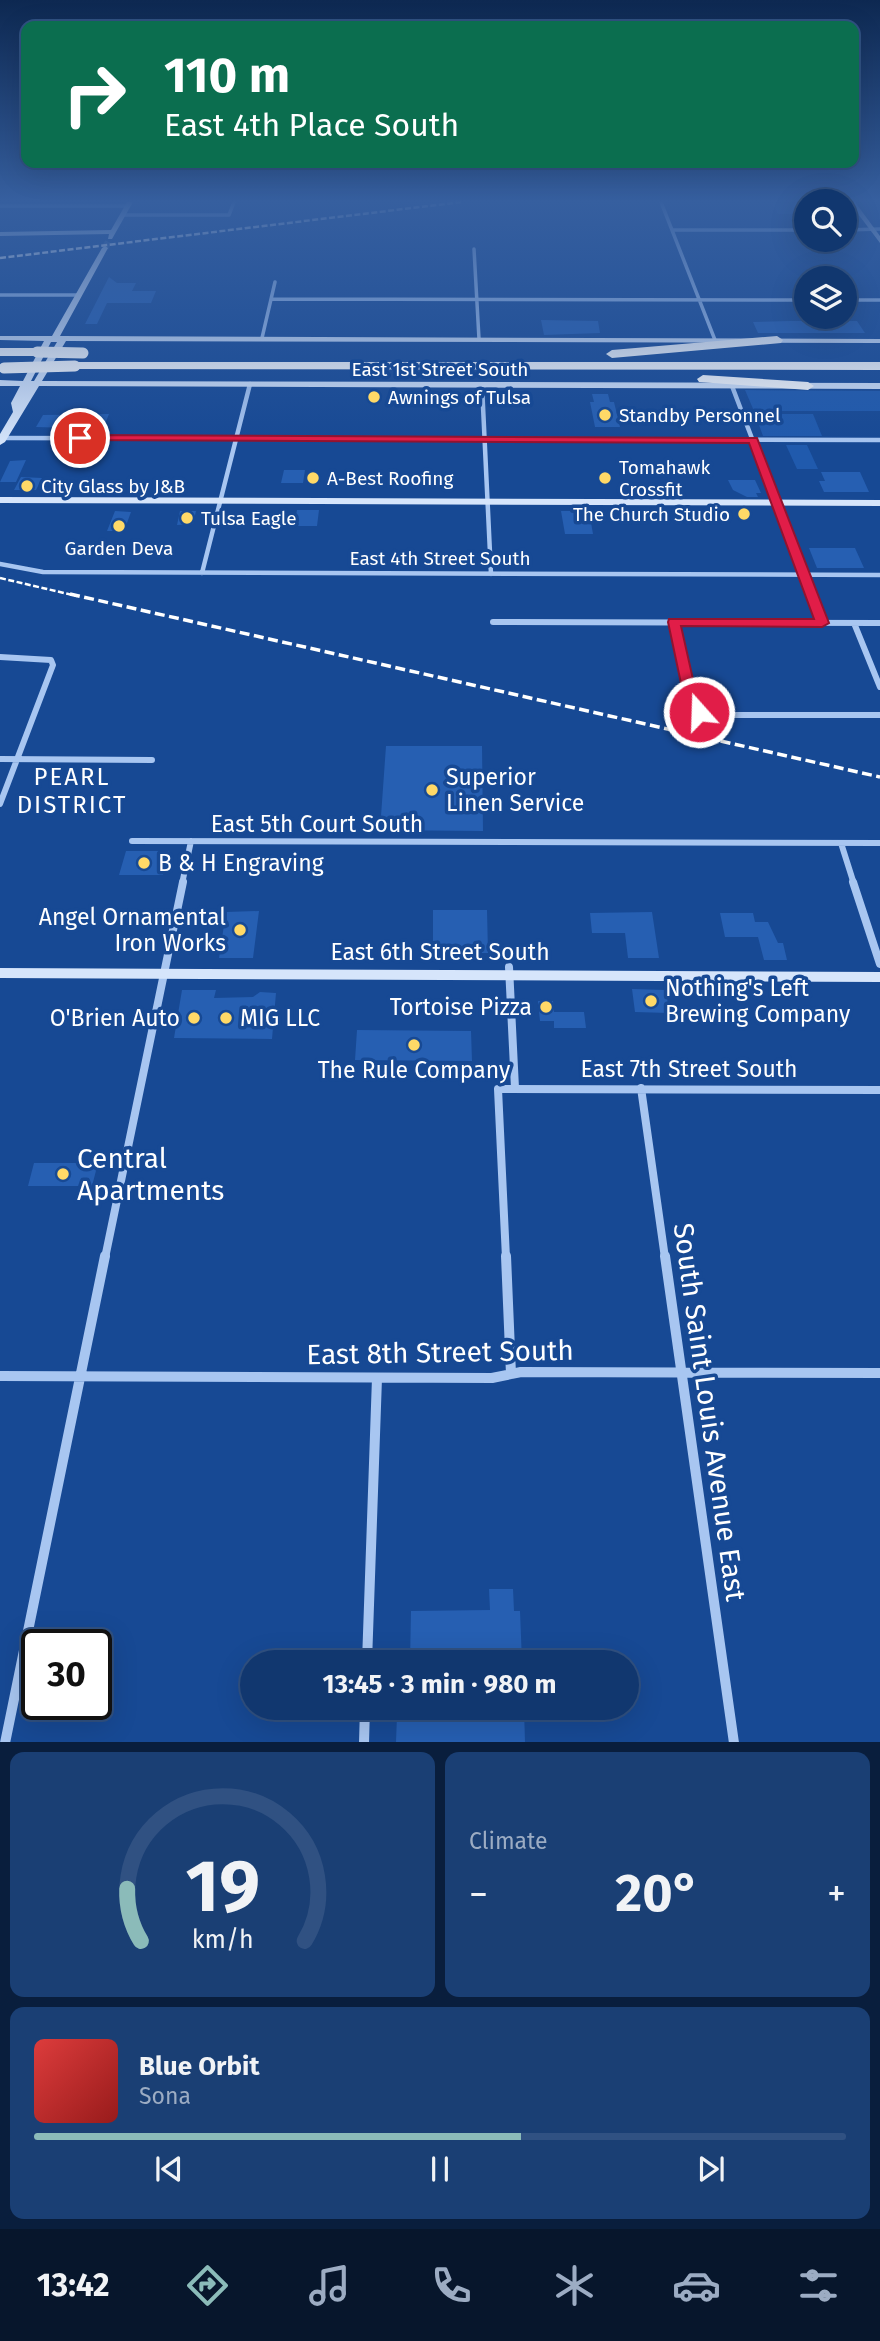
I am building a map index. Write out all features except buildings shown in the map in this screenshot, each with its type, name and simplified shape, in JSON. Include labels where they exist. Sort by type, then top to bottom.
[{"type":"highway","points":[[555,359],[777,340]]},
{"type":"highway","points":[[4,360],[880,359]]},
{"type":"highway","points":[[4,360],[477,366],[880,366]]},
{"type":"highway","points":[[477,366],[808,386]]},
{"type":"main road","points":[[55,338],[85,283]]},
{"type":"main road","points":[[0,338],[880,341]]},
{"type":"main road","points":[[1,439],[38,383],[62,340],[48,340],[16,403],[17,411]]},
{"type":"main road","name":"East 1st Street South","points":[[0,383],[880,386]]},
{"type":"main road","points":[[0,500],[880,503]]},
{"type":"main road","name":"East 6th Street South","points":[[0,973],[509,971],[880,977]]},
{"type":"street","points":[[262,338],[275,283]]},
{"type":"street","points":[[476,283],[479,339]]},
{"type":"street","points":[[693,283],[715,340]]},
{"type":"street","points":[[0,295],[79,295]]},
{"type":"street","points":[[272,299],[794,300]]},
{"type":"street","points":[[857,300],[880,300]]},
{"type":"street","points":[[202,573],[250,384]]},
{"type":"street","points":[[482,384],[491,574]]},
{"type":"street","points":[[732,386],[822,623]]},
{"type":"street","points":[[1,439],[880,440]]},
{"type":"street","name":"East 4th Street South","points":[[0,564],[43,572],[880,575]]},
{"type":"street","points":[[493,622],[880,623]]},
{"type":"street","points":[[674,622],[693,707],[699,712],[707,715],[880,715]]},
{"type":"street","points":[[854,623],[880,687]]},
{"type":"street","points":[[0,657],[51,660],[53,665],[0,804]]},
{"type":"street","points":[[0,760],[152,760]]},
{"type":"street","name":"East 5th Court South","points":[[132,841],[880,843]]},
{"type":"street","points":[[5,1742],[191,841]]},
{"type":"street","points":[[841,843],[880,964]]},
{"type":"street","points":[[509,971],[515,1088]]},
{"type":"street","name":"East 7th Street South","points":[[511,1374],[499,1088],[880,1090]]},
{"type":"street","name":"South Saint Louis Avenue East","points":[[641,1088],[734,1742]]},
{"type":"street","name":"East 8th Street South","points":[[0,1376],[492,1378],[511,1374],[880,1373]]},
{"type":"street","points":[[367,1650],[377,1378]]},
{"type":"street","points":[[364,1742],[365,1720]]},
{"type":"shaded area","points":[[745,390],[880,391],[880,411],[754,411]]},
{"type":"shaded area","points":[[755,414],[813,414],[822,436],[763,436]]},
{"type":"shaded area","points":[[786,445],[807,445],[818,469],[797,469]]},
{"type":"railway","points":[[0,578],[77,596]]},
{"type":"railway","points":[[70,594],[880,777]]},
{"type":"place","name":"Awnings of Tulsa","points":[[374,397]]},
{"type":"place","name":"Standby Personnel","points":[[605,415]]},
{"type":"place","name":"A-Best Roofing","points":[[313,478]]},
{"type":"place","name":"Tomahawk Crossfit","points":[[605,478]]},
{"type":"place","name":"City Glass by J&B","points":[[27,486]]},
{"type":"place","name":"The Church Studio","points":[[744,514]]},
{"type":"place","name":"Tulsa Eagle","points":[[187,518]]},
{"type":"place","name":"Garden Deva","points":[[119,526]]},
{"type":"place","name":"Superior Linen Service","points":[[432,790]]},
{"type":"place","name":"B & H Engraving","points":[[144,863]]},
{"type":"place","name":"Angel Ornamental Iron Works","points":[[240,930]]},
{"type":"place","name":"Nothing's Left Brewing Company","points":[[651,1001]]},
{"type":"place","name":"Tortoise Pizza","points":[[546,1007]]},
{"type":"place","name":"O'Brien Auto","points":[[194,1018]]},
{"type":"place","name":"MIG LLC","points":[[226,1018]]},
{"type":"place","name":"The Rule Company","points":[[414,1045]]},
{"type":"place","name":"Central Apartments","points":[[63,1174]]},
{"type":"district","name":"PEARL DISTRICT","points":[[72,791]]},
{"type":"route","points":[[80,438],[753,440],[822,623],[674,622],[693,707],[699,712]]}]
